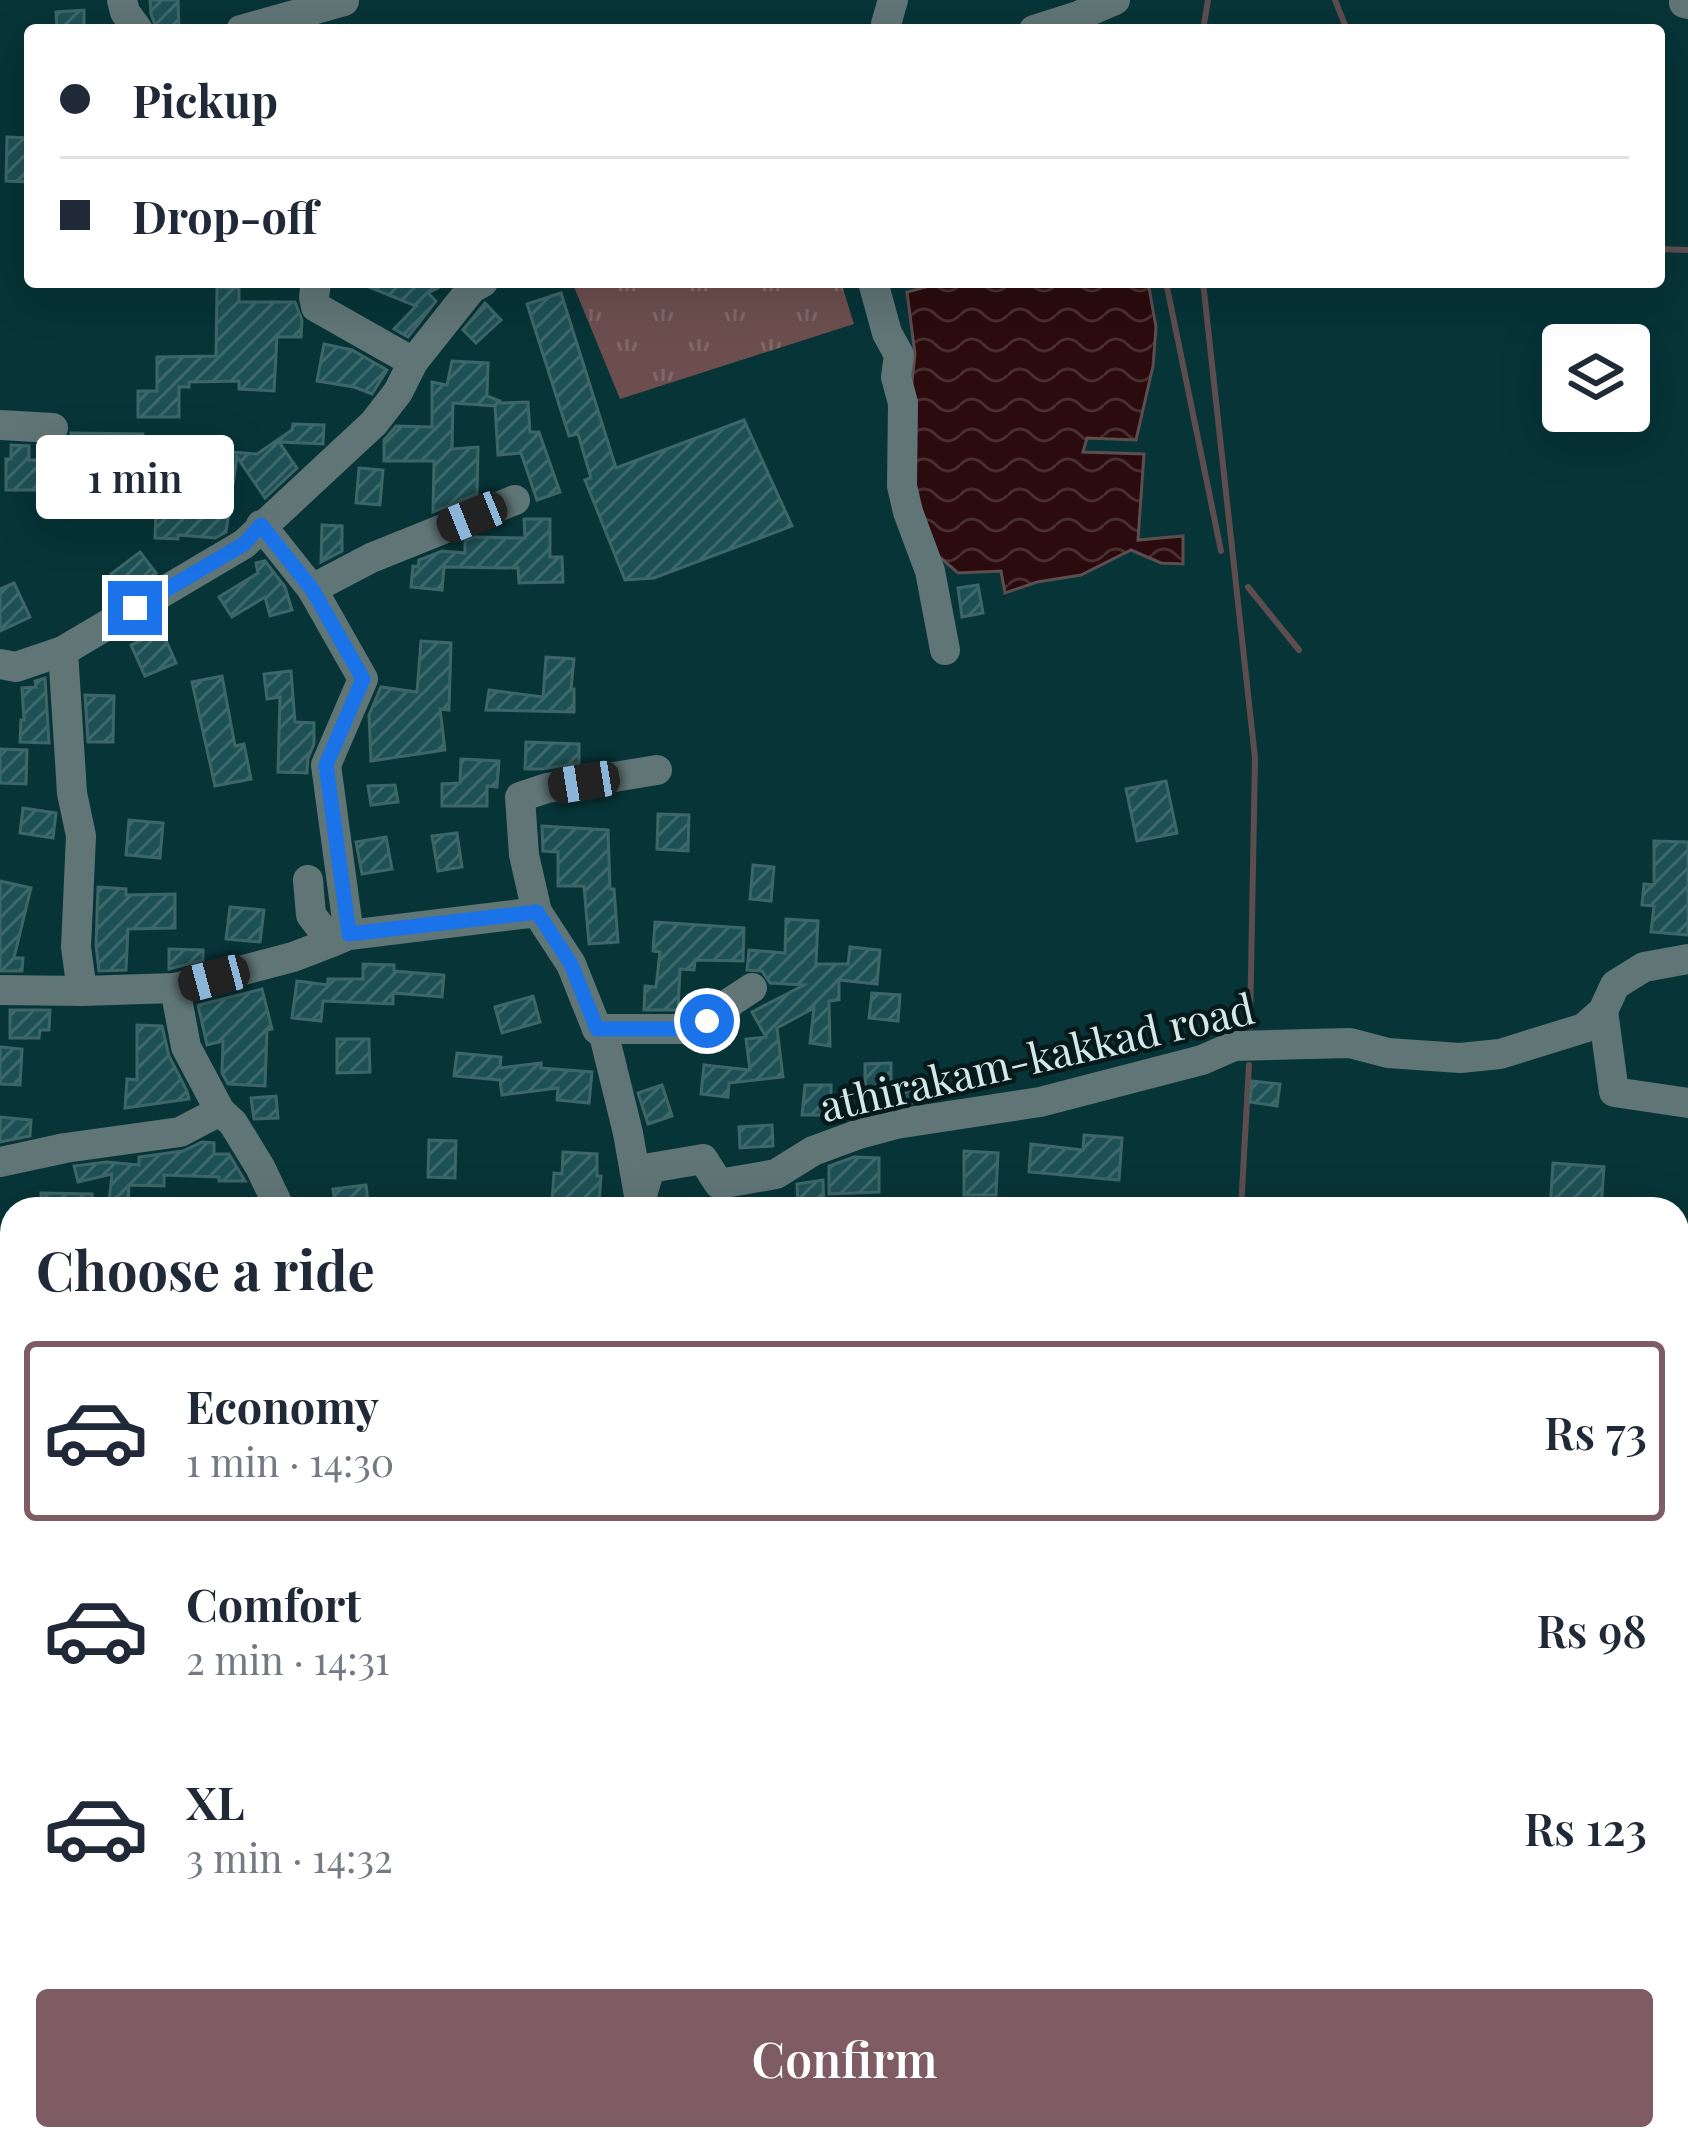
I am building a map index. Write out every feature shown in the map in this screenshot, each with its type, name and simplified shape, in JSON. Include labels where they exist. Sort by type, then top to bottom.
[{"type":"street","points":[[1053,24],[1115,0]]},
{"type":"street","points":[[262,24],[344,1]]},
{"type":"street","points":[[315,288],[316,307],[413,362]]},
{"type":"street","points":[[1,666],[16,667],[63,651],[244,544],[374,423],[413,362],[472,288]]},
{"type":"street","points":[[875,288],[898,355],[902,486],[930,571],[945,650]]},
{"type":"street","points":[[0,424],[53,428]]},
{"type":"street","points":[[312,589],[371,559],[515,500]]},
{"type":"street","points":[[261,525],[312,589],[363,679],[326,765],[340,938]]},
{"type":"street","points":[[63,651],[72,793],[81,836],[76,946],[82,991]]},
{"type":"street","points":[[639,1197],[604,1035],[597,1029],[571,964],[537,912],[524,855],[520,797],[547,788],[658,770]]},
{"type":"street","points":[[308,880],[311,916],[340,938]]},
{"type":"street","points":[[0,990],[176,988],[293,957],[340,938],[537,912]]},
{"type":"street","name":"athirakam-kakkad road","points":[[643,1197],[650,1168],[703,1160],[719,1184],[776,1174],[813,1151],[859,1134],[1040,1102],[1202,1060],[1234,1046],[1350,1043],[1388,1053],[1460,1058],[1501,1054],[1584,1028],[1603,1011],[1615,985],[1644,967],[1688,959]]},
{"type":"street","points":[[176,988],[186,1047],[274,1197]]},
{"type":"street","points":[[597,1029],[695,1029],[752,988]]},
{"type":"street","points":[[1603,1011],[1614,1092],[1688,1103]]},
{"type":"street","points":[[0,1162],[181,1132],[220,1111]]},
{"type":"green space","points":[[574,288],[843,288],[854,324],[620,399]]},
{"type":"water","points":[[922,288],[1149,288],[1156,327],[1153,366],[1136,440],[1087,438],[1083,452],[1144,454],[1138,540],[1183,536],[1183,564],[1161,563],[1131,550],[1081,575],[1005,593],[1001,571],[958,573],[936,554],[913,484],[908,418],[915,354],[907,292]]},
{"type":"building","points":[[150,0],[178,0],[179,24],[155,24]]},
{"type":"building","points":[[84,10],[84,24],[57,24],[56,12]]},
{"type":"building","points":[[7,137],[24,138],[24,182],[6,181]]},
{"type":"building","points":[[217,288],[239,288],[239,302],[295,302],[302,320],[301,337],[277,337],[274,391],[239,389],[239,381],[189,382],[189,387],[179,387],[179,417],[138,417],[138,391],[157,391],[157,357],[216,356]]},
{"type":"building","points":[[372,288],[438,288],[428,293],[436,301],[408,337],[394,329],[416,306]]},
{"type":"building","points":[[561,293],[616,468],[744,420],[792,526],[654,578],[625,580],[585,480],[591,478],[578,434],[569,436],[527,304]]},
{"type":"building","points":[[485,303],[501,320],[476,343],[463,330]]},
{"type":"building","points":[[324,344],[352,350],[387,370],[372,394],[317,381]]},
{"type":"building","points":[[452,361],[488,363],[487,396],[500,403],[528,402],[530,432],[539,432],[560,492],[537,500],[521,453],[498,455],[495,406],[453,403],[452,449],[478,447],[477,494],[433,512],[434,461],[384,461],[384,440],[396,426],[432,427],[432,382],[447,385]]},
{"type":"building","points":[[293,424],[324,425],[323,444],[279,442],[297,468],[265,498],[237,457],[226,532],[215,538],[155,538],[156,509],[191,510],[193,489],[205,490],[209,450],[257,454],[292,430]]},
{"type":"building","points":[[71,433],[143,434],[142,466],[69,465]]},
{"type":"building","points":[[11,445],[29,446],[29,460],[47,460],[47,490],[6,490]]},
{"type":"building","points":[[359,468],[383,470],[380,505],[356,503]]},
{"type":"building","points":[[524,519],[550,519],[550,557],[562,557],[563,582],[519,583],[518,568],[444,567],[442,590],[411,587],[413,566],[418,567],[419,560],[442,551],[465,553],[465,541],[475,537],[525,538]]},
{"type":"building","points":[[322,525],[342,526],[342,551],[321,562]]},
{"type":"building","points":[[140,552],[156,573],[124,592],[111,574]]},
{"type":"building","points":[[265,561],[285,587],[292,610],[270,616],[265,597],[232,617],[219,597],[258,573],[256,563]]},
{"type":"building","points":[[14,583],[30,617],[0,631],[0,589]]},
{"type":"building","points":[[978,585],[983,613],[962,617],[958,588]]},
{"type":"building","points":[[162,631],[176,663],[145,676],[131,645]]},
{"type":"building","points":[[421,641],[451,643],[449,710],[440,709],[445,750],[371,761],[369,715],[381,687],[417,692]]},
{"type":"building","points":[[546,657],[574,659],[574,712],[486,710],[489,690],[543,697]]},
{"type":"building","points":[[291,671],[295,722],[314,723],[307,773],[278,772],[280,697],[267,699],[264,674]]},
{"type":"building","points":[[222,676],[235,746],[244,744],[251,779],[215,786],[192,682]]},
{"type":"building","points":[[45,678],[49,743],[20,742],[22,688],[36,687],[35,681]]},
{"type":"building","points":[[85,695],[114,696],[113,742],[88,742]]},
{"type":"building","points":[[526,742],[579,744],[579,763],[525,769]]},
{"type":"building","points":[[0,749],[27,750],[26,784],[0,783]]},
{"type":"building","points":[[461,759],[499,761],[497,787],[487,786],[487,806],[442,806],[442,784],[460,783]]},
{"type":"building","points":[[1166,781],[1177,833],[1137,841],[1126,789]]},
{"type":"building","points":[[395,785],[398,802],[371,805],[368,786]]},
{"type":"building","points":[[23,808],[56,813],[53,838],[20,833]]},
{"type":"building","points":[[658,814],[689,815],[688,851],[657,849]]},
{"type":"building","points":[[129,820],[163,823],[160,858],[126,855]]},
{"type":"building","points":[[542,826],[608,830],[618,942],[589,944],[584,886],[558,886],[558,852],[543,851]]},
{"type":"building","points":[[457,833],[462,867],[438,871],[432,836]]},
{"type":"building","points":[[386,837],[392,869],[362,874],[356,842]]},
{"type":"building","points":[[1654,841],[1688,842],[1688,935],[1651,932],[1654,906],[1642,905],[1644,884],[1654,885]]},
{"type":"building","points":[[753,865],[774,867],[771,901],[750,899]]},
{"type":"building","points":[[0,881],[31,888],[14,958],[23,958],[22,971],[0,971]]},
{"type":"building","points":[[98,887],[126,889],[126,895],[175,894],[175,928],[128,929],[126,970],[99,971]]},
{"type":"building","points":[[230,907],[264,910],[260,942],[226,939]]},
{"type":"building","points":[[786,919],[818,921],[816,964],[848,964],[850,947],[880,950],[877,984],[839,980],[839,1000],[829,1001],[830,1046],[810,1043],[814,1008],[777,1028],[783,1077],[729,1083],[728,1097],[701,1094],[704,1065],[750,1070],[746,1039],[766,1037],[752,1012],[804,985],[770,983],[762,971],[747,970],[749,950],[785,953]]},
{"type":"building","points":[[655,922],[744,928],[743,961],[695,960],[694,970],[680,969],[678,1010],[644,1010],[645,986],[656,987],[660,952],[653,951]]},
{"type":"building","points":[[169,949],[203,950],[203,960],[169,969]]},
{"type":"building","points":[[363,964],[444,975],[442,997],[393,993],[393,1004],[323,1001],[321,1021],[292,1018],[297,981],[328,985],[328,979],[363,979]]},
{"type":"building","points":[[262,989],[272,1029],[267,1030],[265,1086],[228,1084],[222,1073],[223,1041],[207,1045],[198,1005]]},
{"type":"building","points":[[872,993],[900,995],[898,1021],[869,1018]]},
{"type":"building","points":[[533,996],[540,1022],[502,1033],[495,1007]]},
{"type":"building","points":[[10,1010],[50,1010],[49,1030],[40,1030],[39,1038],[10,1038]]},
{"type":"building","points":[[137,1025],[162,1026],[169,1056],[189,1099],[125,1108],[127,1079],[137,1080]]},
{"type":"building","points":[[337,1039],[369,1039],[370,1072],[337,1073]]},
{"type":"building","points":[[0,1047],[22,1049],[20,1085],[0,1084]]},
{"type":"building","points":[[457,1053],[501,1057],[500,1068],[541,1063],[541,1068],[592,1072],[589,1103],[557,1100],[558,1088],[502,1095],[500,1080],[454,1076]]},
{"type":"building","points":[[891,1063],[891,1089],[942,1091],[942,1097],[864,1112],[865,1064]]},
{"type":"building","points":[[1252,1081],[1280,1084],[1277,1106],[1250,1102]]},
{"type":"building","points":[[662,1085],[672,1116],[648,1124],[638,1093]]},
{"type":"building","points":[[805,1085],[831,1085],[831,1115],[802,1115]]},
{"type":"building","points":[[276,1096],[278,1118],[254,1119],[251,1098]]},
{"type":"building","points":[[0,1117],[31,1120],[30,1136],[0,1142]]},
{"type":"building","points":[[772,1125],[773,1146],[740,1148],[739,1127]]},
{"type":"building","points":[[1084,1135],[1122,1138],[1119,1180],[1029,1172],[1031,1144],[1083,1150]]},
{"type":"building","points":[[429,1140],[456,1141],[455,1178],[428,1177]]},
{"type":"building","points":[[202,1142],[214,1143],[214,1154],[229,1154],[245,1181],[164,1175],[164,1186],[129,1185],[128,1197],[110,1197],[112,1174],[78,1182],[74,1166],[139,1165],[139,1157],[183,1151]]},
{"type":"building","points":[[964,1151],[998,1153],[996,1195],[964,1195]]},
{"type":"building","points":[[563,1152],[597,1154],[600,1197],[552,1197],[554,1173],[562,1174]]},
{"type":"building","points":[[854,1157],[879,1158],[879,1192],[829,1194],[829,1166]]},
{"type":"building","points":[[1553,1163],[1604,1167],[1602,1197],[1551,1197]]},
{"type":"building","points":[[823,1180],[824,1197],[798,1197],[797,1184]]},
{"type":"building","points":[[366,1185],[368,1197],[334,1197],[333,1189]]},
{"type":"building","points":[[41,1193],[92,1194],[92,1197],[41,1197]]},
{"type":"waterway","points":[[1204,24],[1208,0]]},
{"type":"waterway","points":[[1335,0],[1345,24]]},
{"type":"waterway","points":[[1665,249],[1688,250]]},
{"type":"waterway","points":[[1167,288],[1221,551]]},
{"type":"waterway","points":[[1204,288],[1255,758],[1250,1027]]},
{"type":"waterway","points":[[1248,587],[1299,650]]},
{"type":"waterway","points":[[1242,1197],[1249,1065]]},
{"type":"route","points":[[135,608],[244,544],[261,525],[312,589],[363,679],[326,765],[349,934],[537,912],[571,964],[597,1029],[695,1029],[707,1021]]}]
